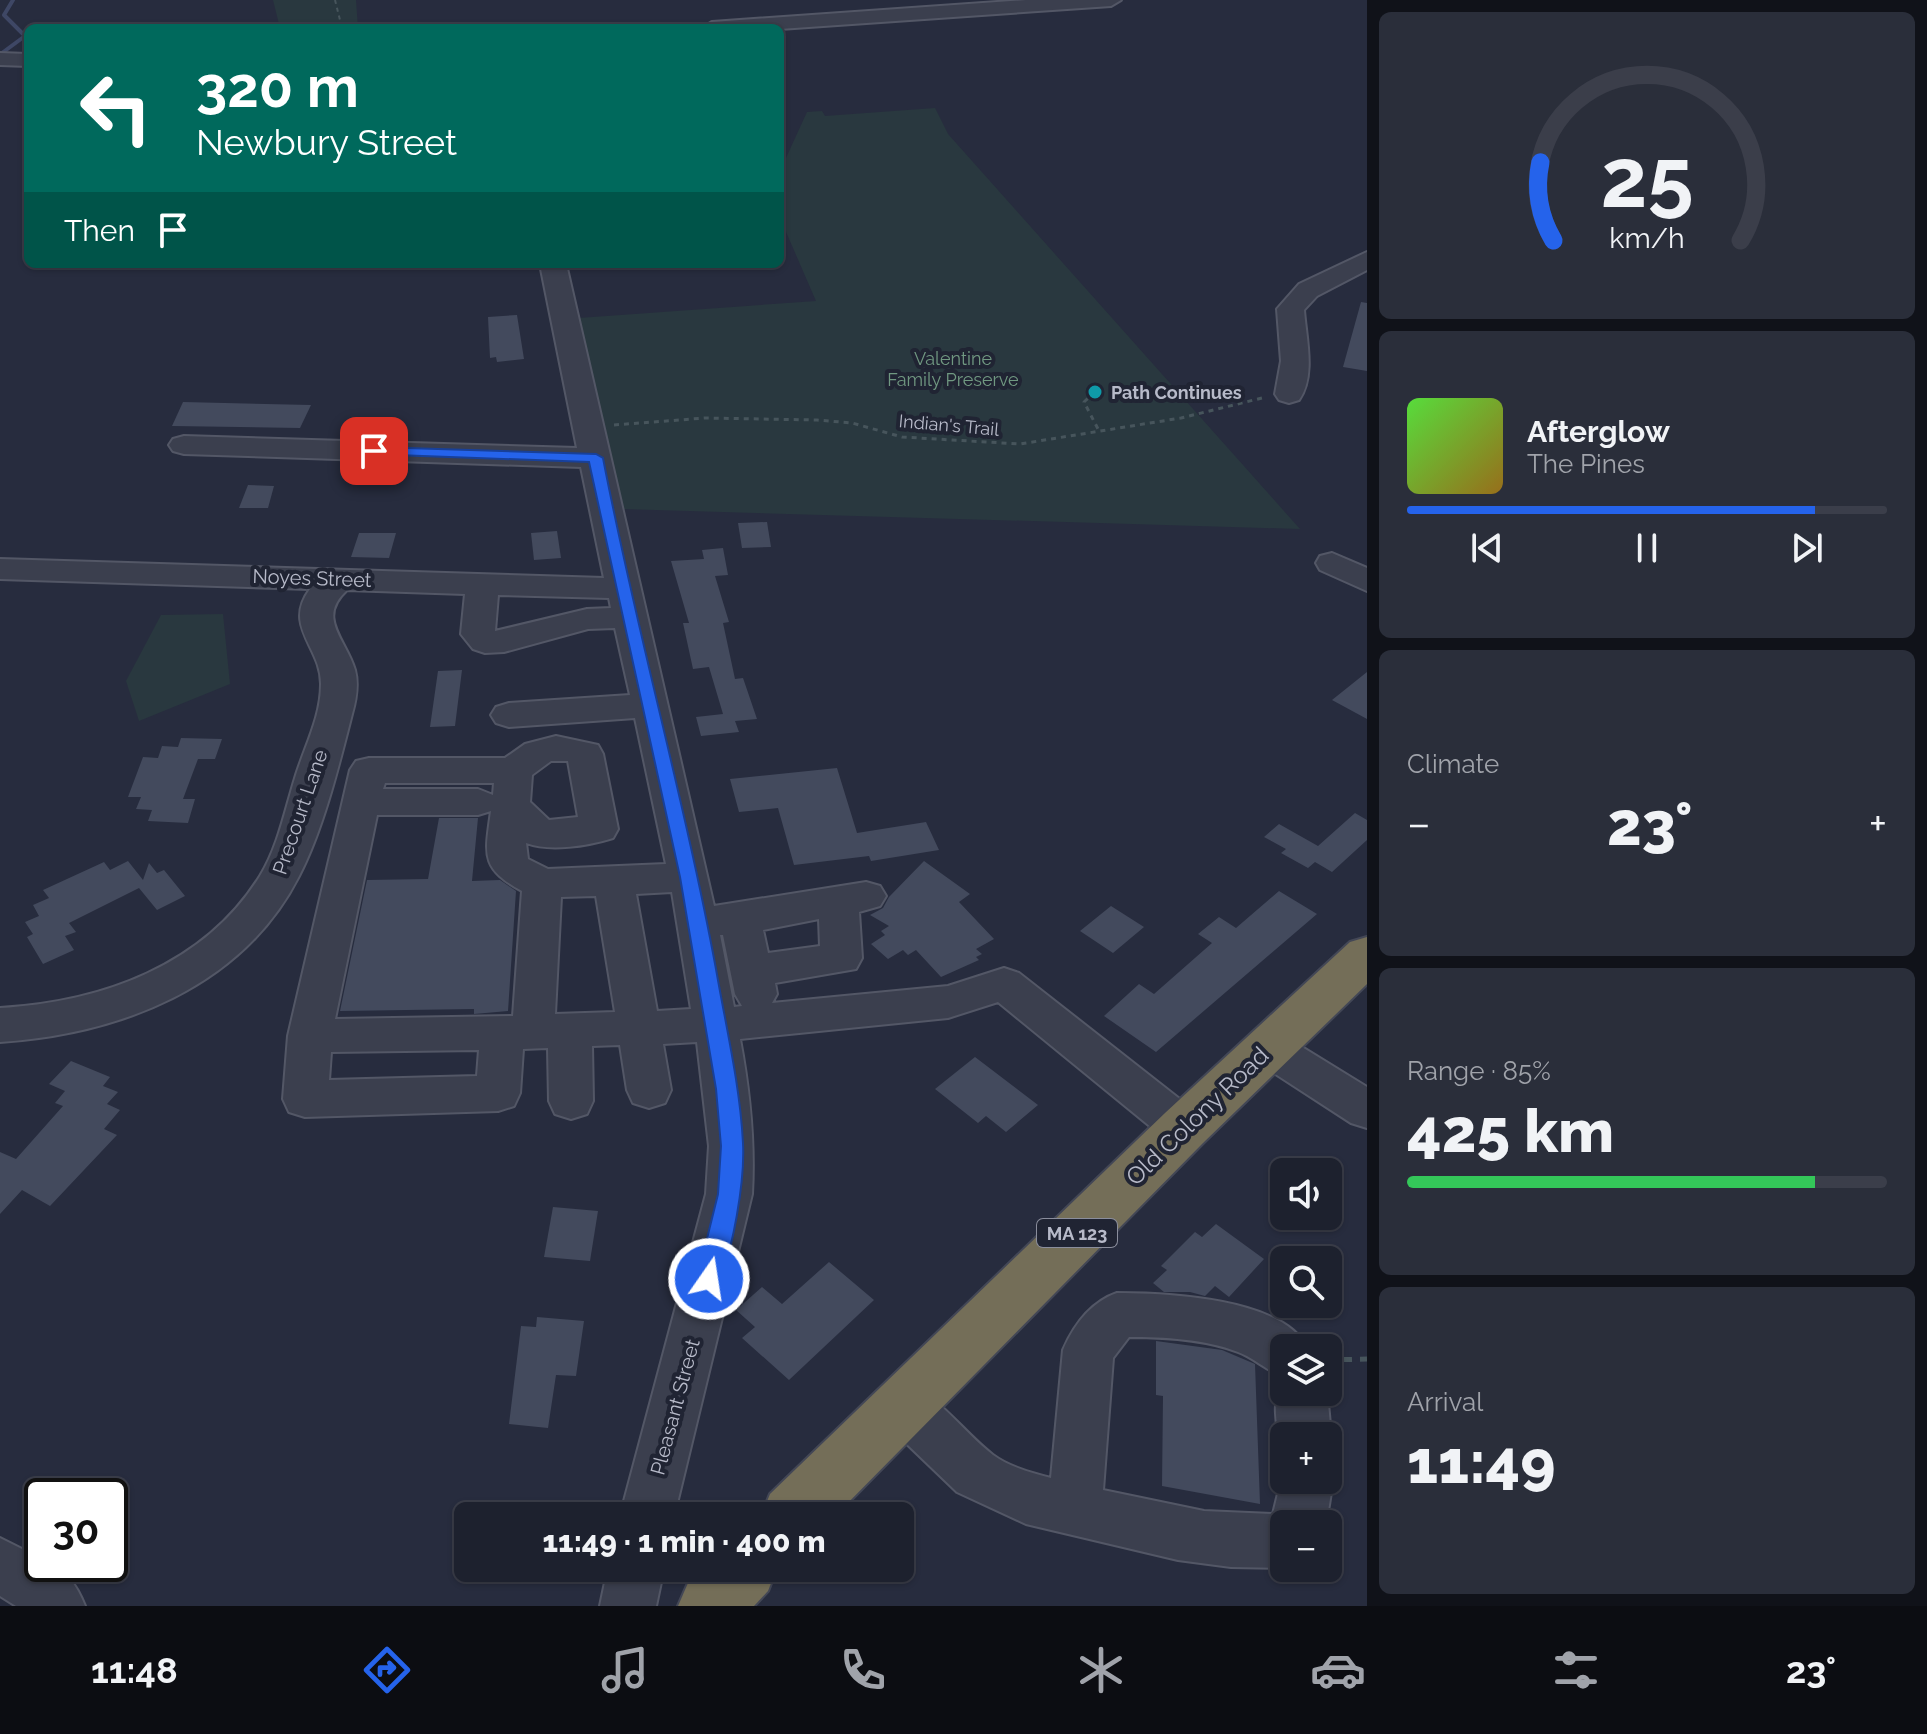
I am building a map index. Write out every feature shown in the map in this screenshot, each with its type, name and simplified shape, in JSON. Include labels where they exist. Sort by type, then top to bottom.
[{"type":"highway","name":"Old Colony Road","points":[[806,1502],[1184,1128],[1367,955]]},
{"type":"street","points":[[769,24],[1111,0]]},
{"type":"street","points":[[0,59],[24,60]]},
{"type":"street","points":[[1289,394],[1295,361],[1290,309],[1308,290],[1367,260]]},
{"type":"street","name":"Pleasant Street","points":[[554,268],[600,442],[627,603],[689,877],[727,1089],[732,1146],[729,1194],[651,1502]]},
{"type":"street","points":[[184,445],[600,442]]},
{"type":"street","points":[[1332,563],[1367,581]]},
{"type":"street","name":"Noyes Street","points":[[0,569],[482,584],[627,603]]},
{"type":"street","name":"Precourt Lane","points":[[0,1025],[60,1020],[158,987],[200,964],[229,942],[255,914],[277,881],[310,790],[337,699],[339,680],[335,660],[315,614],[319,600],[341,578]]},
{"type":"street","points":[[482,584],[478,634],[485,642],[504,641],[587,619],[627,603]]},
{"type":"street","points":[[509,715],[651,705]]},
{"type":"street","points":[[542,884],[535,1032],[498,1093],[305,1099],[310,1036],[369,770],[500,793],[510,867],[542,884],[689,877]]},
{"type":"street","points":[[614,881],[649,1090]]},
{"type":"street","points":[[697,922],[740,919],[852,898],[841,958]]},
{"type":"street","points":[[740,919],[761,1021]]},
{"type":"street","points":[[751,971],[841,958]]},
{"type":"street","points":[[841,958],[862,977],[874,1009]]},
{"type":"street","points":[[310,1036],[715,1025],[948,1002],[1004,984],[1184,1128]]},
{"type":"street","points":[[535,1032],[571,1101]]},
{"type":"street","points":[[1269,1048],[1363,1114]]},
{"type":"street","points":[[1075,1509],[1088,1350],[1117,1315],[1161,1314],[1233,1328],[1270,1343]]},
{"type":"street","points":[[902,1405],[976,1474],[1026,1498],[1183,1535],[1244,1544],[1270,1542]]},
{"type":"street","points":[[0,1565],[35,1586],[57,1606]]},
{"type":"street","points":[[628,1606],[633,1582]]},
{"type":"path","points":[[335,0],[341,24]]},
{"type":"path","points":[[1095,392],[1084,402],[1098,429]]},
{"type":"path","name":"Indian's Trail","points":[[600,442],[705,418],[817,420],[852,423],[902,437],[1020,444],[1181,418],[1289,394]]},
{"type":"path","points":[[1342,1360],[1367,1359]]},
{"type":"green space","points":[[273,0],[356,0],[358,24],[279,24]]},
{"type":"green space","name":"Valentine Family Preserve","points":[[935,108],[948,134],[1300,529],[622,509],[579,318],[816,301],[784,227],[784,162],[807,112],[822,111],[825,116]]},
{"type":"green space","points":[[223,614],[230,684],[139,721],[126,681],[161,615]]},
{"type":"building","points":[[1361,302],[1367,303],[1367,371],[1343,367]]},
{"type":"building","points":[[517,315],[524,359],[497,362],[496,357],[490,358],[488,317]]},
{"type":"building","points":[[183,402],[311,405],[300,428],[172,426]]},
{"type":"building","points":[[248,485],[274,486],[268,508],[239,508]]},
{"type":"building","points":[[767,522],[771,547],[742,548],[738,523]]},
{"type":"building","points":[[557,531],[561,558],[534,560],[531,533]]},
{"type":"building","points":[[359,533],[396,533],[389,558],[351,557]]},
{"type":"building","points":[[723,548],[728,575],[715,576],[729,622],[723,623],[735,679],[743,678],[757,719],[735,721],[739,732],[701,736],[696,717],[723,714],[709,667],[693,669],[683,623],[689,623],[671,561],[704,559],[702,550]]},
{"type":"building","points":[[462,670],[455,726],[430,727],[438,671]]},
{"type":"building","points":[[1367,672],[1367,719],[1332,700]]},
{"type":"building","points":[[181,738],[222,739],[215,759],[198,759],[183,799],[195,799],[188,823],[148,821],[152,810],[136,809],[141,797],[128,797],[143,757],[158,758],[162,746],[178,747]]},
{"type":"building","points":[[837,768],[857,833],[926,822],[939,850],[871,861],[869,856],[794,865],[778,808],[739,812],[730,779]]},
{"type":"building","points":[[1355,813],[1367,820],[1367,840],[1332,872],[1315,862],[1308,868],[1281,853],[1286,849],[1264,837],[1279,824],[1318,846]]},
{"type":"building","points":[[439,818],[478,818],[472,881],[500,880],[516,891],[508,1011],[474,1014],[474,1009],[340,1011],[367,880],[428,879]]},
{"type":"building","points":[[128,861],[143,880],[149,863],[157,873],[164,870],[185,896],[157,910],[139,888],[69,923],[76,932],[65,936],[74,950],[43,964],[27,937],[33,934],[25,922],[39,916],[33,905],[49,898],[43,890],[104,862],[110,870]]},
{"type":"building","points":[[924,861],[970,894],[959,902],[994,939],[976,949],[982,954],[976,957],[979,960],[941,977],[916,950],[908,955],[903,950],[888,959],[871,944],[885,935],[881,931],[889,926],[870,915],[883,908],[889,897]]},
{"type":"building","points":[[1279,891],[1317,914],[1156,1052],[1104,1016],[1139,984],[1154,994],[1212,943],[1198,934],[1219,917],[1236,928]]},
{"type":"building","points":[[1111,906],[1144,927],[1113,953],[1080,931]]},
{"type":"building","points":[[975,1057],[1038,1105],[1006,1132],[986,1116],[978,1123],[935,1089]]},
{"type":"building","points":[[71,1061],[110,1077],[103,1086],[118,1092],[107,1104],[120,1110],[104,1129],[117,1135],[50,1206],[22,1190],[0,1214],[0,1152],[16,1159],[63,1106],[55,1103],[65,1091],[49,1084]]},
{"type":"building","points":[[553,1207],[598,1211],[590,1261],[544,1257]]},
{"type":"building","points":[[1216,1224],[1264,1259],[1229,1297],[1215,1286],[1205,1296],[1190,1292],[1164,1292],[1153,1283],[1167,1270],[1161,1266],[1195,1232],[1202,1237]]},
{"type":"building","points":[[829,1262],[874,1300],[789,1380],[742,1338],[755,1327],[736,1310],[762,1287],[782,1304]]},
{"type":"building","points":[[537,1317],[584,1321],[576,1376],[556,1375],[548,1428],[509,1424],[521,1326],[536,1327]]},
{"type":"building","points":[[1156,1341],[1222,1350],[1255,1364],[1260,1504],[1162,1486],[1163,1396],[1156,1395]]},
{"type":"waterway","points":[[13,0],[4,15],[24,35]]},
{"type":"waterway","points":[[2,53],[24,37]]},
{"type":"place","name":"Path Continues","points":[[1095,392]]},
{"type":"route","points":[[374,451],[596,458],[689,877],[727,1089],[732,1146],[729,1194],[709,1279]]}]
